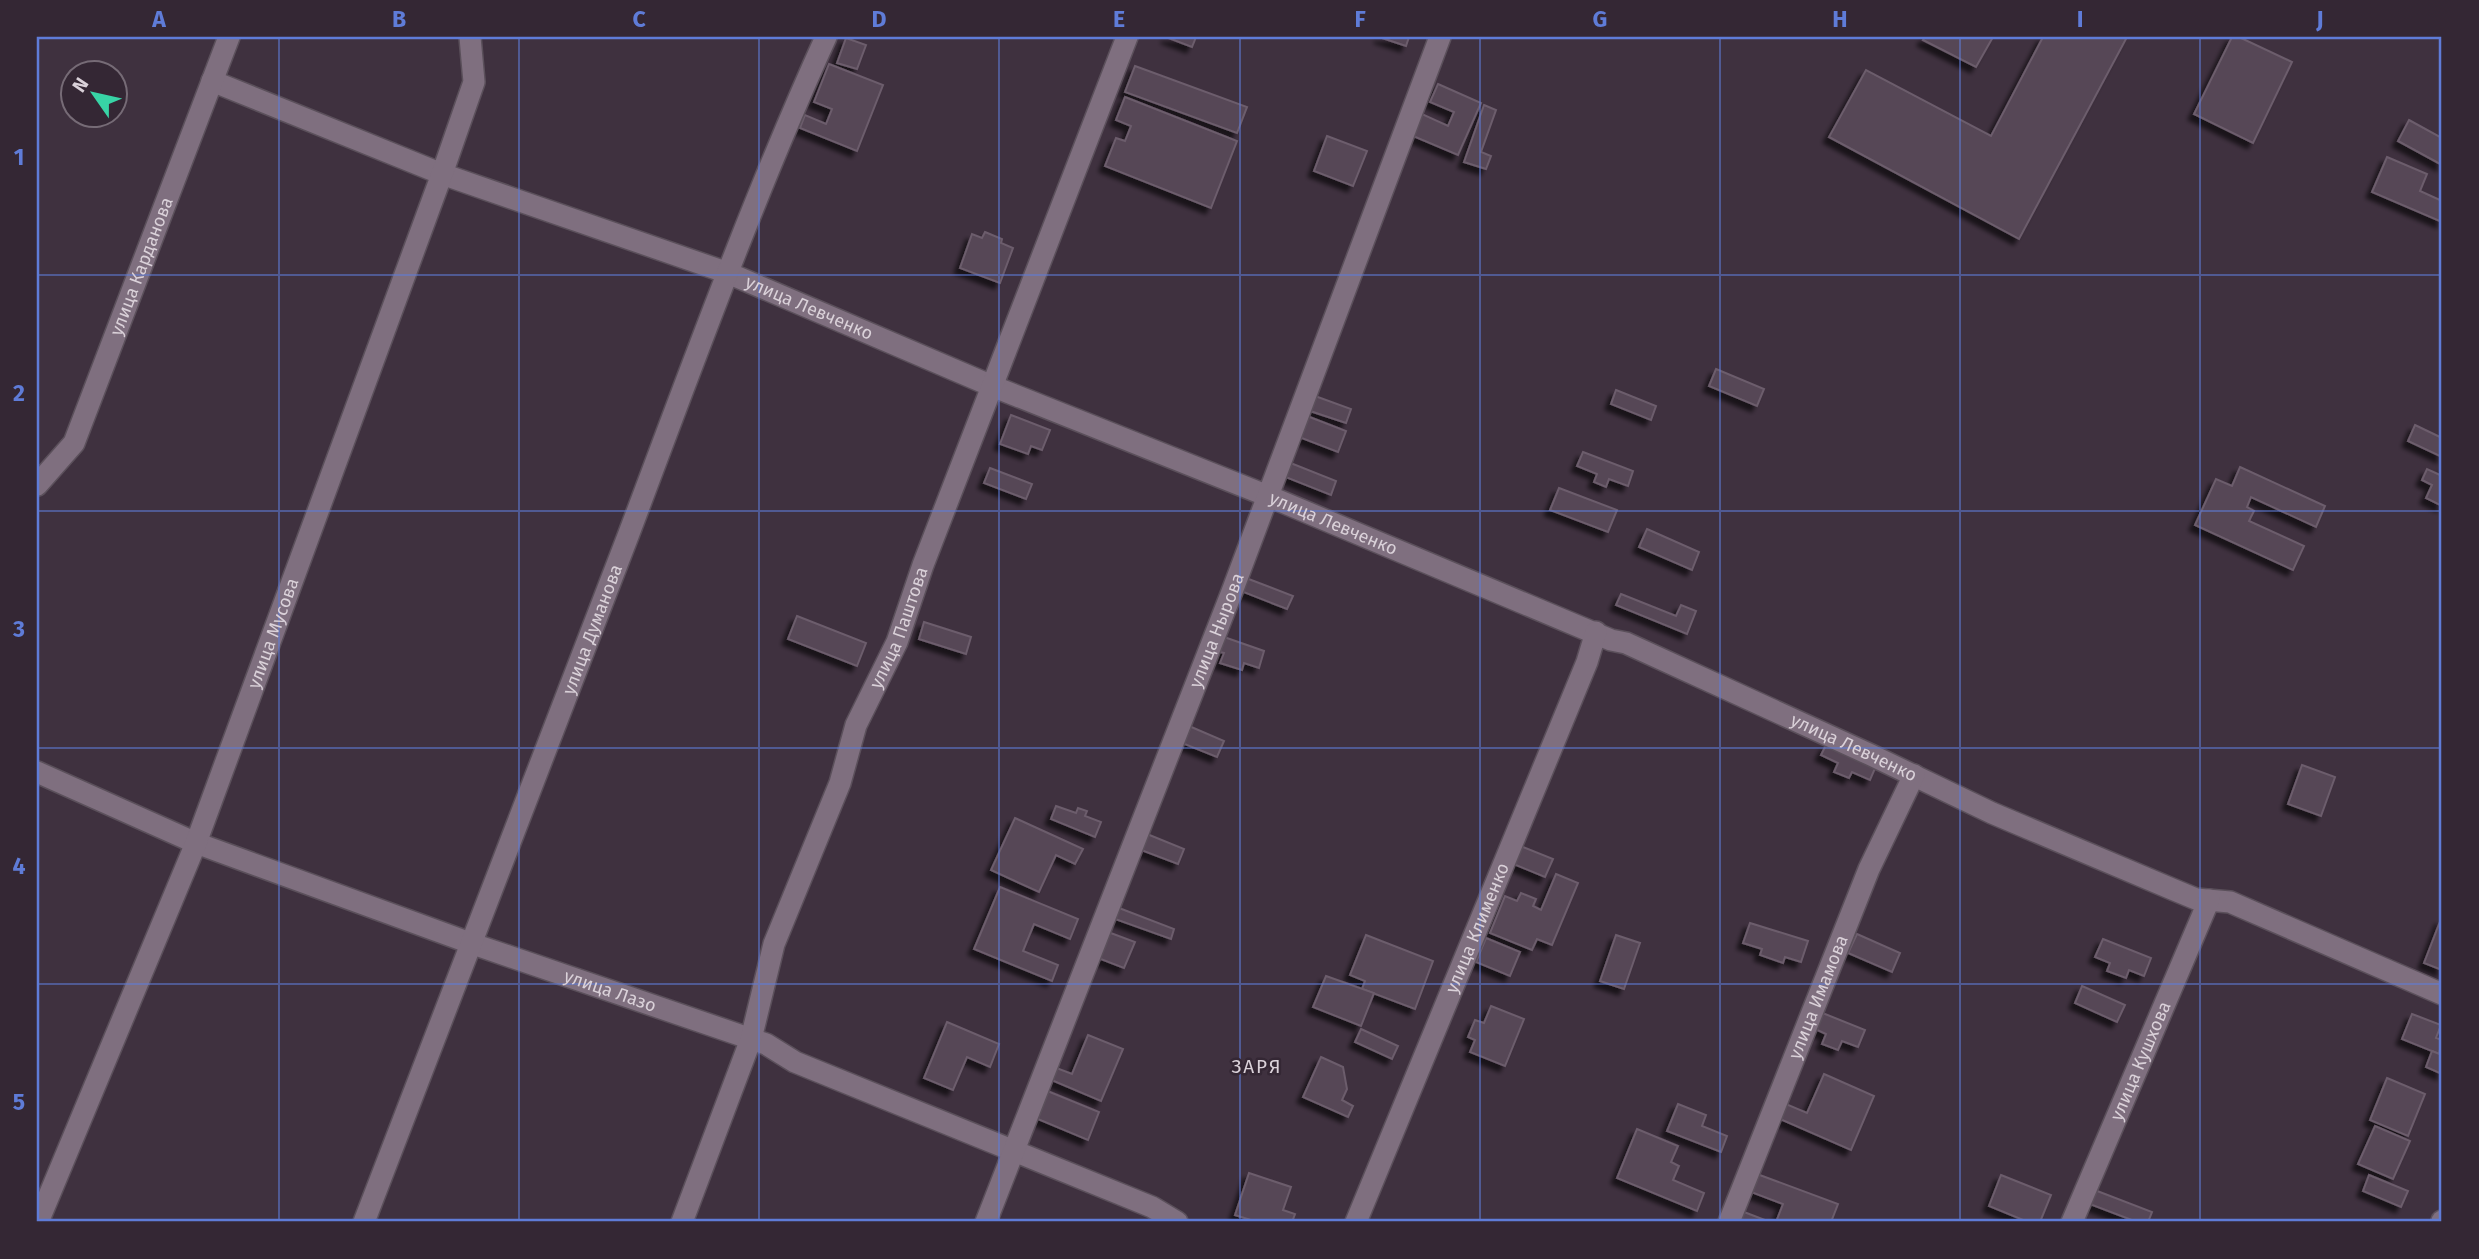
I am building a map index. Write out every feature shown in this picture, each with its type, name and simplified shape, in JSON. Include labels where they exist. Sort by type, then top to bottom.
[{"type":"street","name":"улица Карданова","points":[[37,485],[74,443],[229,37]]},
{"type":"street","name":"улица Мусова","points":[[38,1222],[197,843],[442,174],[474,82],[470,37]]},
{"type":"street","name":"улица Думанова","points":[[364,1222],[473,944],[728,273],[795,105],[826,37]]},
{"type":"street","name":"улица Паштова","points":[[682,1222],[751,1039],[775,944],[840,783],[856,725],[897,642],[923,565],[1127,37]]},
{"type":"street","name":"улица Нырова","points":[[986,1222],[1268,496],[1440,37]]},
{"type":"street","name":"улица Левченко","points":[[212,81],[442,174],[728,273],[992,386],[1268,496],[1611,640],[1626,642],[2043,835],[2196,899],[2231,902],[2442,994]]},
{"type":"street","name":"улица Клименко","points":[[1356,1222],[1587,663],[1595,632]]},
{"type":"street","name":"улица Лазо","points":[[37,772],[197,843],[473,944],[766,1044],[795,1062],[1152,1207],[1177,1222]]},
{"type":"street","name":"улица Имамова","points":[[1728,1222],[1869,869],[1914,775]]},
{"type":"street","name":"улица Кушхова","points":[[2072,1222],[2208,900]]},
{"type":"building","points":[[1166,37],[1196,37],[1192,47]]},
{"type":"building","points":[[1379,37],[1409,37],[1406,46]]},
{"type":"building","points":[[1925,37],[1993,37],[1976,67],[1923,40]]},
{"type":"building","points":[[2043,37],[2127,37],[2019,239],[1829,137],[1866,70],[1991,136]]},
{"type":"building","points":[[2232,37],[2239,37],[2292,62],[2253,143],[2194,114]]},
{"type":"building","points":[[846,38],[866,45],[857,69],[837,63]]},
{"type":"building","points":[[829,64],[883,85],[857,151],[800,128],[805,115],[826,124],[832,109],[814,102]]},
{"type":"building","points":[[1135,66],[1247,107],[1237,133],[1125,92]]},
{"type":"building","points":[[1438,84],[1481,103],[1458,155],[1413,136],[1422,114],[1448,126],[1454,112],[1430,102]]},
{"type":"building","points":[[1125,97],[1237,141],[1211,208],[1105,166],[1116,138],[1125,141],[1131,126],[1116,120]]},
{"type":"building","points":[[1484,105],[1496,110],[1481,152],[1491,156],[1486,169],[1464,162]]},
{"type":"building","points":[[2409,120],[2442,138],[2442,165],[2398,141]]},
{"type":"building","points":[[1327,136],[1367,151],[1353,186],[1314,171]]},
{"type":"building","points":[[2387,157],[2427,174],[2420,191],[2442,201],[2442,222],[2372,192]]},
{"type":"building","points":[[985,232],[1002,239],[1001,243],[1013,248],[1000,283],[960,268],[972,234],[982,238]]},
{"type":"building","points":[[1716,369],[1764,389],[1757,406],[1709,386]]},
{"type":"building","points":[[1616,390],[1656,406],[1651,420],[1611,404]]},
{"type":"building","points":[[1315,396],[1351,409],[1346,423],[1310,411]]},
{"type":"building","points":[[1011,415],[1050,430],[1042,450],[1031,446],[1028,454],[1000,444]]},
{"type":"building","points":[[1307,416],[1346,431],[1338,452],[1299,437]]},
{"type":"building","points":[[2415,425],[2442,438],[2442,457],[2408,441]]},
{"type":"building","points":[[1583,452],[1633,471],[1628,486],[1609,479],[1606,487],[1594,482],[1597,474],[1577,466]]},
{"type":"building","points":[[1288,462],[1336,481],[1331,495],[1283,476]]},
{"type":"building","points":[[2240,467],[2325,506],[2316,527],[2251,497],[2247,507],[2254,511],[2249,521],[2304,546],[2293,570],[2195,525],[2216,479],[2232,486]]},
{"type":"building","points":[[2442,467],[2442,506],[2426,498],[2432,485],[2422,480],[2427,469],[2440,475]]},
{"type":"building","points":[[990,468],[1032,484],[1026,499],[984,483]]},
{"type":"building","points":[[1559,488],[1617,510],[1608,532],[1550,510]]},
{"type":"building","points":[[1647,529],[1699,552],[1692,570],[1639,547]]},
{"type":"building","points":[[1246,578],[1293,596],[1287,609],[1241,591]]},
{"type":"building","points":[[1621,594],[1676,616],[1681,605],[1696,611],[1687,634],[1616,605]]},
{"type":"building","points":[[797,616],[866,643],[857,666],[788,639]]},
{"type":"building","points":[[924,622],[971,637],[966,654],[919,639]]},
{"type":"building","points":[[1224,637],[1264,651],[1259,668],[1244,663],[1242,670],[1220,663],[1224,653],[1220,652]]},
{"type":"building","points":[[1189,726],[1224,741],[1217,757],[1182,743]]},
{"type":"building","points":[[1826,745],[1876,766],[1870,780],[1852,772],[1849,778],[1834,772],[1838,763],[1821,755]]},
{"type":"building","points":[[2302,765],[2335,777],[2321,816],[2288,804]]},
{"type":"building","points":[[1056,806],[1076,813],[1078,808],[1087,811],[1085,816],[1101,822],[1095,837],[1051,819]]},
{"type":"building","points":[[1015,818],[1083,849],[1075,864],[1056,855],[1039,892],[991,870]]},
{"type":"building","points":[[1147,834],[1184,849],[1178,864],[1141,850]]},
{"type":"building","points":[[1518,845],[1553,859],[1545,877],[1511,863]]},
{"type":"building","points":[[1556,874],[1578,883],[1552,945],[1537,939],[1532,950],[1490,933],[1505,896],[1517,901],[1521,893],[1536,899],[1533,906],[1541,910]]},
{"type":"building","points":[[1000,887],[1078,919],[1070,939],[1034,924],[1023,951],[1058,965],[1052,981],[974,949]]},
{"type":"building","points":[[1119,908],[1174,929],[1171,939],[1115,919]]},
{"type":"building","points":[[2442,919],[2442,970],[2424,963]]},
{"type":"building","points":[[1750,923],[1808,941],[1801,962],[1785,957],[1783,963],[1760,955],[1762,949],[1743,943]]},
{"type":"building","points":[[1108,932],[1135,942],[1124,968],[1098,958]]},
{"type":"building","points":[[1857,934],[1900,953],[1892,972],[1848,953]]},
{"type":"building","points":[[1366,935],[1433,961],[1415,1009],[1362,989],[1365,981],[1350,975]]},
{"type":"building","points":[[1616,935],[1640,943],[1624,989],[1600,981]]},
{"type":"building","points":[[1486,938],[1520,952],[1510,976],[1476,962]]},
{"type":"building","points":[[2103,939],[2151,958],[2144,976],[2129,970],[2126,978],[2107,971],[2110,963],[2095,957]]},
{"type":"building","points":[[1326,976],[1374,993],[1361,1026],[1313,1007]]},
{"type":"building","points":[[2082,986],[2125,1005],[2117,1022],[2075,1003]]},
{"type":"building","points":[[1491,1006],[1524,1019],[1505,1066],[1470,1052],[1475,1040],[1468,1037],[1475,1020],[1484,1023]]},
{"type":"building","points":[[1820,1012],[1865,1030],[1858,1047],[1842,1041],[1838,1050],[1822,1044],[1826,1034],[1813,1028]]},
{"type":"building","points":[[2412,1014],[2441,1025],[2436,1038],[2442,1040],[2439,1054],[2402,1039]]},
{"type":"building","points":[[947,1022],[999,1044],[990,1067],[967,1057],[953,1090],[924,1078]]},
{"type":"building","points":[[1361,1029],[1398,1046],[1392,1059],[1355,1042]]},
{"type":"building","points":[[1088,1035],[1123,1049],[1101,1101],[1049,1079],[1054,1067],[1072,1074]]},
{"type":"building","points":[[2432,1051],[2442,1055],[2442,1074],[2426,1067]]},
{"type":"building","points":[[1321,1057],[1343,1067],[1347,1089],[1342,1100],[1353,1106],[1348,1117],[1303,1097]]},
{"type":"building","points":[[1824,1074],[1874,1096],[1851,1150],[1780,1119],[1786,1104],[1807,1113]]},
{"type":"building","points":[[2387,1078],[2425,1094],[2408,1136],[2370,1120]]},
{"type":"building","points":[[1045,1090],[1099,1112],[1088,1140],[1033,1117]]},
{"type":"building","points":[[1678,1104],[1706,1115],[1702,1126],[1727,1136],[1721,1152],[1667,1131]]},
{"type":"building","points":[[2375,1126],[2410,1141],[2393,1179],[2358,1164]]},
{"type":"building","points":[[1637,1129],[1678,1146],[1671,1162],[1679,1166],[1673,1180],[1704,1193],[1697,1211],[1617,1178]]},
{"type":"building","points":[[1249,1173],[1291,1187],[1283,1210],[1295,1214],[1292,1222],[1257,1222],[1235,1215]]},
{"type":"building","points":[[1757,1174],[1838,1204],[1831,1222],[1776,1222],[1783,1204],[1751,1192]]},
{"type":"building","points":[[2001,1175],[2051,1195],[2040,1222],[2028,1222],[1989,1206]]},
{"type":"building","points":[[2369,1175],[2408,1191],[2401,1207],[2363,1191]]},
{"type":"building","points":[[2092,1189],[2152,1212],[2148,1222],[2137,1222],[2087,1203]]},
{"type":"building","points":[[1744,1212],[1770,1222],[1740,1222]]},
{"type":"district","name":"ЗАРЯ","points":[[1257,1066]]}]
